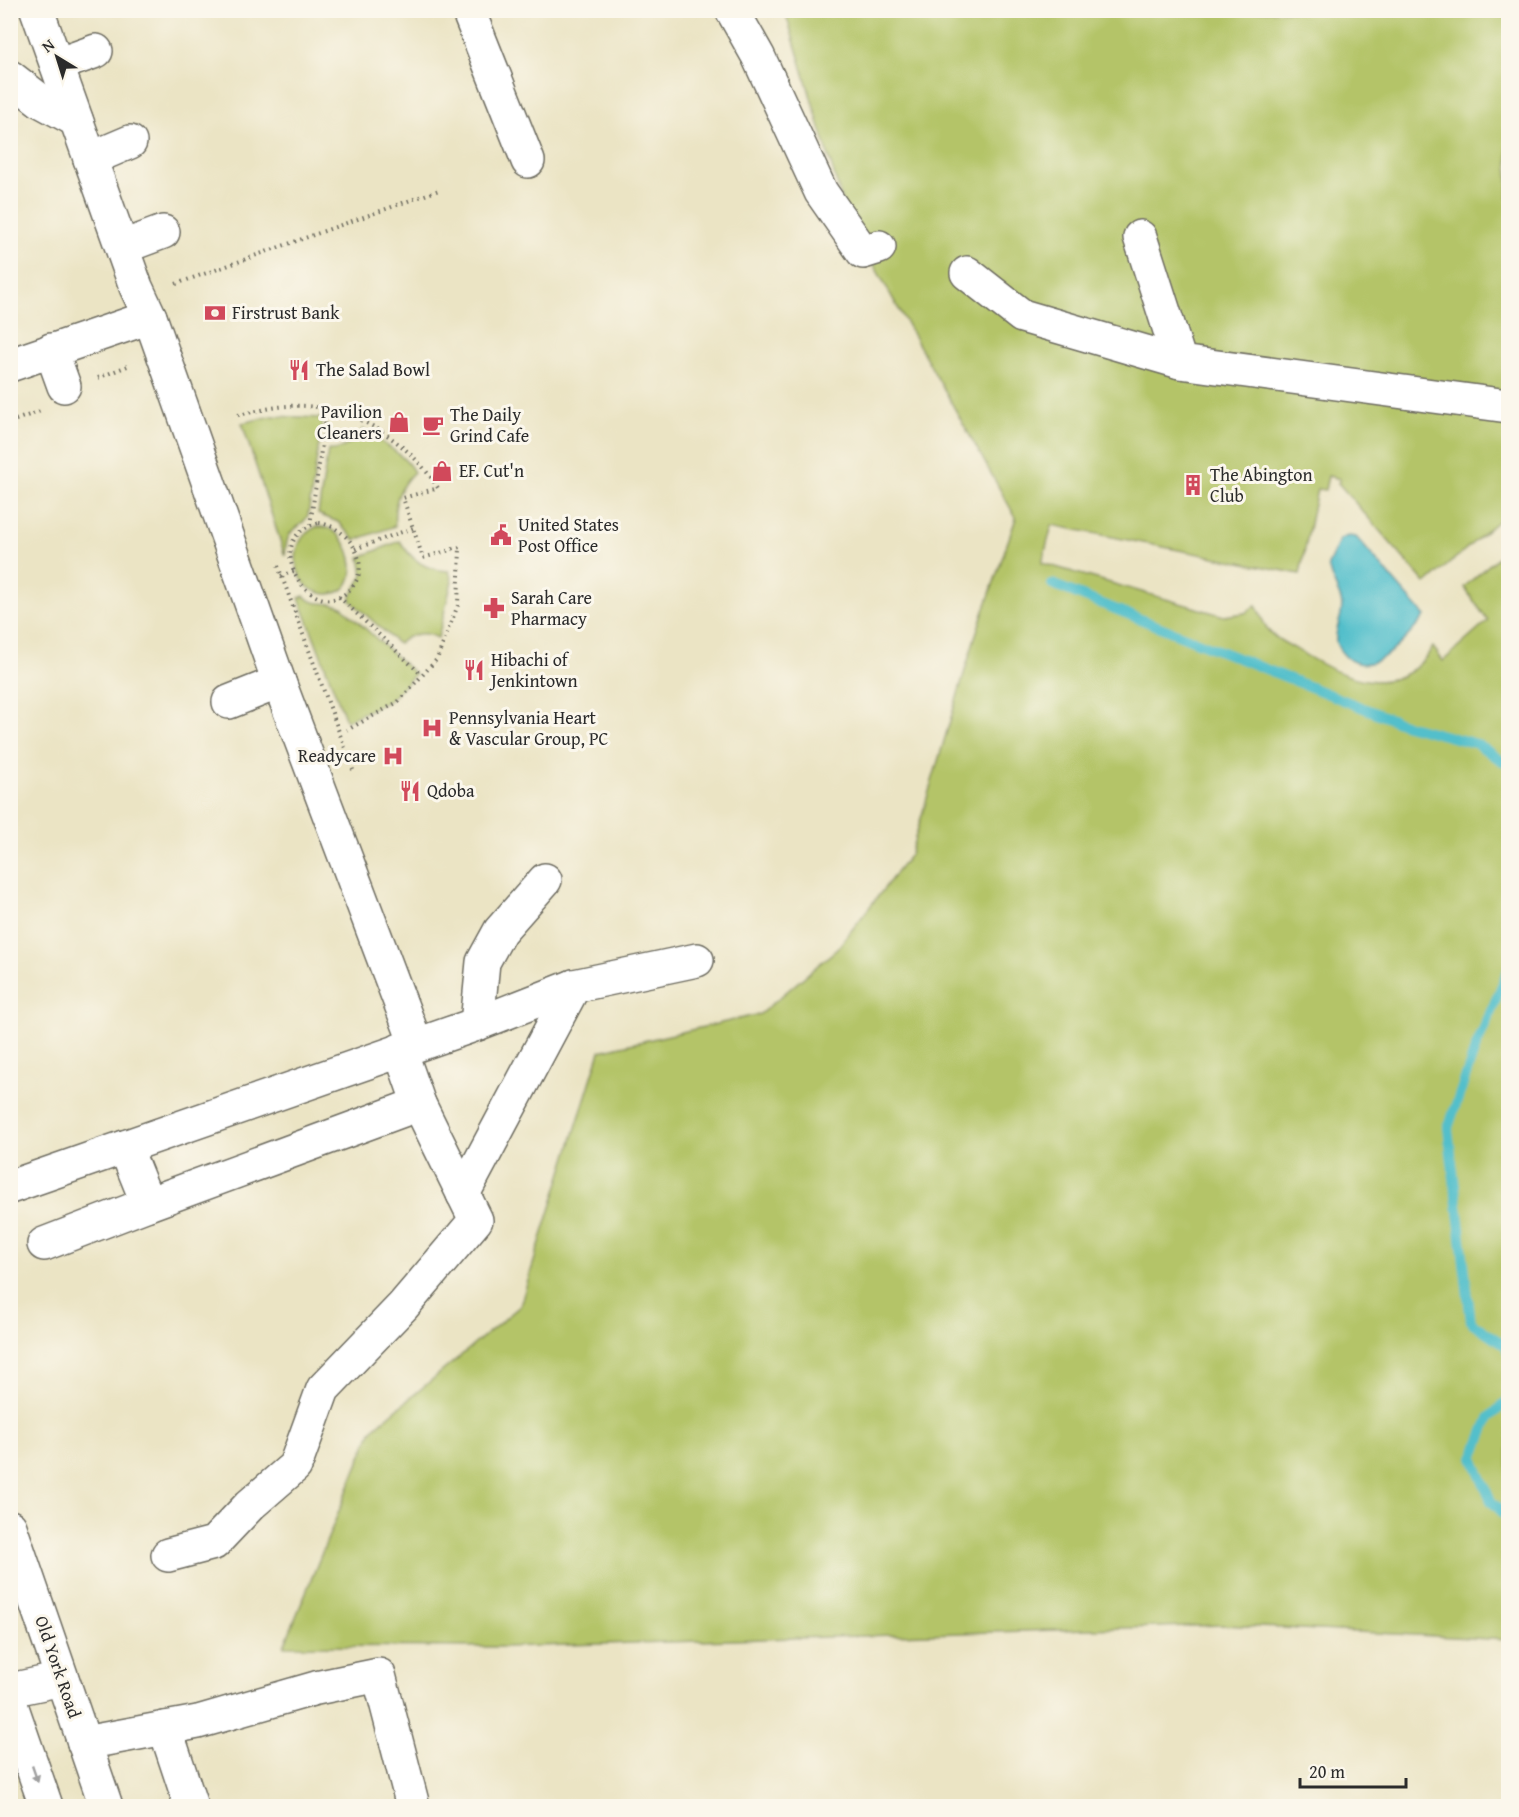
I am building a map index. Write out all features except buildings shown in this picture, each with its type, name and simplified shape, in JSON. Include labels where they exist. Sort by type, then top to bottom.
[{"type":"main road","points":[[37,10],[150,317],[408,1047],[419,1104],[476,1220],[403,1306],[323,1389],[295,1466],[250,1505],[214,1543],[168,1555]]},
{"type":"main road","points":[[468,10],[496,55],[528,161]]},
{"type":"main road","points":[[732,10],[758,56],[821,192],[863,252],[879,247]]},
{"type":"main road","points":[[57,65],[96,51]]},
{"type":"main road","points":[[10,77],[41,101],[76,120]]},
{"type":"main road","points":[[90,159],[130,142]]},
{"type":"main road","points":[[123,247],[163,232]]},
{"type":"main road","points":[[1140,237],[1180,362]]},
{"type":"main road","points":[[967,273],[1023,316],[1180,362],[1509,406]]},
{"type":"main road","points":[[10,365],[150,317]]},
{"type":"main road","points":[[51,350],[64,386]]},
{"type":"main road","points":[[229,702],[279,682]]},
{"type":"main road","points":[[477,1024],[483,962],[500,931],[545,880]]},
{"type":"main road","points":[[10,1187],[477,1024],[574,986],[697,960]]},
{"type":"main road","points":[[463,1194],[574,986]]},
{"type":"main road","points":[[44,1244],[148,1203],[419,1104]]},
{"type":"main road","points":[[125,1146],[148,1203]]},
{"type":"main road","name":"Old York Road","points":[[10,1527],[106,1806]]},
{"type":"main road","points":[[84,1743],[198,1722],[316,1688],[379,1675],[413,1806]]},
{"type":"main road","points":[[10,1690],[62,1679]]},
{"type":"main road","points":[[10,1702],[46,1806]]},
{"type":"main road","points":[[165,1728],[190,1806]]},
{"type":"path","points":[[180,295],[176,284],[439,190]]},
{"type":"path","points":[[106,375],[133,364]]},
{"type":"path","points":[[238,415],[289,406],[327,410],[341,412],[388,434],[426,469],[438,488],[403,498],[423,558],[460,547],[458,605],[437,658],[398,702],[347,730]]},
{"type":"path","points":[[310,525],[327,410]]},
{"type":"path","points":[[319,523],[338,527],[345,533],[354,549],[359,568],[358,577],[353,586],[339,597],[317,597],[307,592],[294,571],[290,560],[291,548],[297,537],[310,525],[319,523]]},
{"type":"path","points":[[354,549],[413,528]]},
{"type":"path","points":[[278,565],[356,781]]},
{"type":"path","points":[[281,576],[294,571]]},
{"type":"path","points":[[339,597],[422,675]]},
{"type":"green space","points":[[785,11],[1508,11],[1508,512],[1426,584],[1338,483],[1340,479],[1328,476],[1325,490],[1317,489],[1300,574],[1052,525],[1042,563],[1224,616],[1245,613],[1256,605],[1271,633],[1316,661],[1352,677],[1387,680],[1403,675],[1419,664],[1433,647],[1443,661],[1488,621],[1464,587],[1508,548],[1508,1640],[1224,1625],[503,1647],[284,1646],[372,1430],[520,1306],[600,1051],[760,1014],[837,949],[910,855],[975,637],[1016,518],[847,217]]},
{"type":"green space","points":[[272,416],[323,418],[308,515],[288,538],[285,556],[242,423]]},
{"type":"green space","points":[[363,429],[398,453],[414,472],[400,490],[395,511],[395,526],[355,540],[338,522],[318,514],[328,450],[338,449],[348,444]]},
{"type":"green space","points":[[316,527],[328,528],[339,535],[351,558],[352,571],[349,582],[341,591],[328,594],[314,591],[307,586],[298,570],[296,554],[299,545],[302,538]]},
{"type":"green space","points":[[400,541],[409,554],[420,563],[433,569],[449,571],[452,581],[438,638],[427,634],[416,634],[398,644],[351,601],[351,596],[363,575],[360,557]]},
{"type":"green space","points":[[304,596],[313,602],[342,607],[415,674],[389,701],[346,721],[299,598]]},
{"type":"water","points":[[1348,536],[1356,537],[1425,616],[1401,644],[1379,660],[1368,663],[1357,663],[1346,657],[1336,642],[1342,605],[1328,565],[1340,539]]},
{"type":"waterway","points":[[1052,584],[1406,725],[1477,744],[1508,765]]},
{"type":"waterway","points":[[1508,971],[1475,1049],[1448,1128],[1471,1322],[1506,1346],[1508,1353]]},
{"type":"waterway","points":[[1508,1400],[1489,1418],[1473,1458],[1491,1501],[1508,1518]]},
{"type":"place","name":"Firstrust Bank","points":[[215,313]]},
{"type":"place","name":"The Salad Bowl","points":[[299,370]]},
{"type":"place","name":"Pavilion Cleaners","points":[[399,422]]},
{"type":"place","name":"The Daily Grind Cafe","points":[[433,425]]},
{"type":"place","name":"EF. Cut'n","points":[[442,471]]},
{"type":"place","name":"The Abington Club","points":[[1193,485]]},
{"type":"place","name":"United States Post Office","points":[[501,535]]},
{"type":"place","name":"Sarah Care Pharmacy","points":[[494,608]]},
{"type":"place","name":"Hibachi of Jenkintown","points":[[474,670]]},
{"type":"place","name":"Pennsylvania Heart & Vascular Group, PC","points":[[432,728]]},
{"type":"place","name":"Readycare","points":[[393,756]]},
{"type":"place","name":"Qdoba","points":[[410,791]]}]
